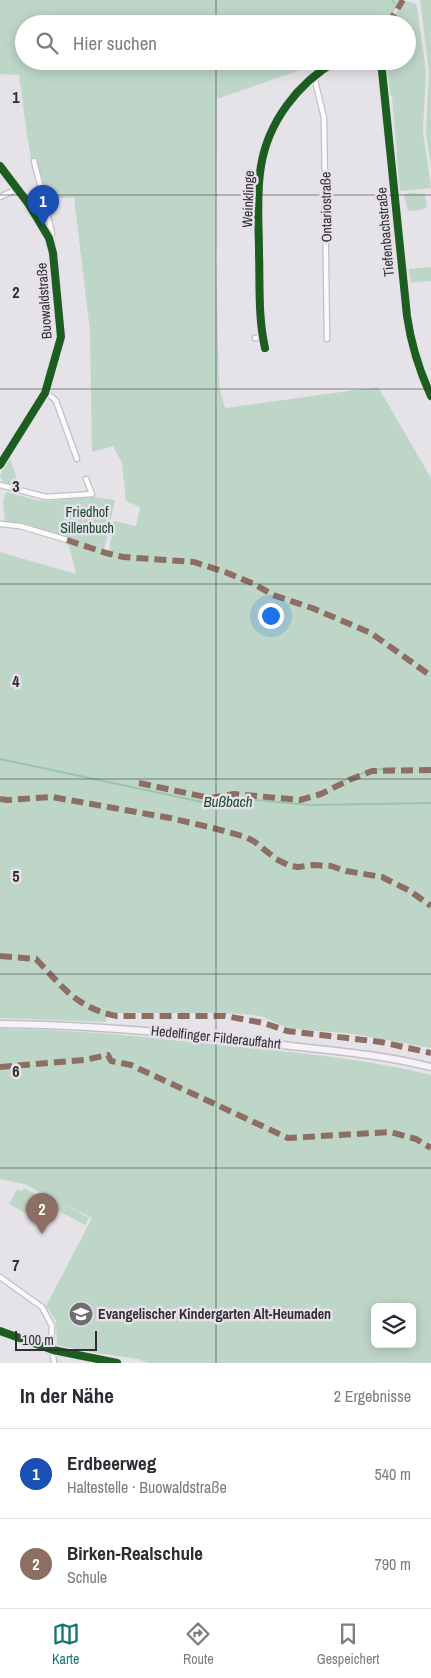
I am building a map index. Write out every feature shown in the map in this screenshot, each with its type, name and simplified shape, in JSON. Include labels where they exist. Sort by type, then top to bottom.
[{"type":"main road","name":"Hedelfinger Filderauffahrt","points":[[0,1024],[86,1026],[174,1032],[367,1055],[431,1067]]},
{"type":"street","name":"Weinklinge","points":[[265,348],[260,324],[259,185],[261,166],[268,140],[278,118],[296,93],[323,70]]},
{"type":"street","name":"Tiefenbachstraße","points":[[382,70],[407,316],[415,354],[431,396]]},
{"type":"street","name":"Ontariostraße","points":[[314,76],[324,118],[328,339]]},
{"type":"street","name":"Buowaldstraße","points":[[34,161],[52,233],[49,238]]},
{"type":"street","name":"Buowaldstraße","points":[[0,166],[43,226],[49,238],[53,253],[61,337],[45,393],[0,465]]},
{"type":"street","points":[[0,197],[17,188]]},
{"type":"street","points":[[256,338],[263,336]]},
{"type":"street","points":[[45,393],[56,402],[76,459]]},
{"type":"street","points":[[0,485],[46,497],[92,494],[86,479]]},
{"type":"street","points":[[0,524],[20,526],[67,540]]},
{"type":"street","points":[[0,1276],[42,1308],[52,1326],[51,1341],[54,1363]]},
{"type":"street","points":[[0,1331],[53,1350],[117,1363]]},
{"type":"green space","name":"Friedhof Sillenbuch","points":[[0,0],[402,0],[391,15],[15,15],[15,70],[300,70],[217,99],[216,260],[219,385],[225,408],[378,387],[431,478],[431,1048],[354,1034],[287,1028],[264,1017],[252,1015],[223,1013],[117,1013],[107,1011],[106,1022],[0,1018],[0,552],[76,574],[70,549],[63,537],[21,523],[5,522],[3,501],[6,492],[45,501],[92,497],[115,500],[104,550],[109,552],[114,521],[136,526],[140,507],[126,501],[122,463],[113,446],[92,452],[90,331],[74,197],[43,200],[31,158],[19,75],[0,74]]},
{"type":"green space","points":[[420,0],[431,0],[431,168],[426,133],[429,72]]},
{"type":"green space","points":[[404,1],[415,3],[417,7],[426,71],[423,131],[431,188],[400,191],[392,96],[390,94],[387,70],[416,70],[416,15],[395,15]]},
{"type":"green space","points":[[409,193],[425,194],[427,207],[408,211],[404,195]]},
{"type":"green space","points":[[431,267],[431,281],[411,283],[409,269]]},
{"type":"green space","points":[[10,459],[20,487],[4,482],[0,477],[2,470]]},
{"type":"green space","points":[[0,1029],[110,1034],[273,1050],[379,1064],[431,1075],[431,1363],[148,1363],[138,1359],[57,1347],[56,1321],[46,1306],[92,1218],[62,1203],[89,1218],[85,1225],[49,1206],[41,1221],[9,1204],[17,1189],[22,1191],[24,1188],[49,1202],[52,1198],[24,1184],[0,1179]]},
{"type":"waterway","name":"Bußbach","points":[[0,759],[207,803],[241,799],[311,805],[431,803]]},
{"type":"waterway","points":[[337,784],[366,772],[396,768]]},
{"type":"marked path","points":[[394,15],[403,0]]},
{"type":"marked path","points":[[67,540],[123,557],[194,562],[225,572],[254,584],[273,595],[312,608],[371,633],[431,676]]},
{"type":"marked path","points":[[139,783],[210,798],[234,794],[300,800],[321,794],[372,771],[431,770]]},
{"type":"marked path","points":[[0,799],[52,797],[170,818],[213,828],[246,837],[276,859],[290,866],[331,866],[346,871],[382,877],[410,891],[431,906]]},
{"type":"marked path","points":[[0,956],[36,959],[80,1002],[91,1008],[117,1016],[225,1016],[264,1023],[287,1031],[381,1042],[431,1053]]},
{"type":"marked path","points":[[0,1067],[84,1060],[108,1055],[111,1061],[131,1065],[288,1138],[390,1132],[416,1139],[431,1148]]},
{"type":"cycle path","points":[[265,348],[260,313],[258,210],[261,166],[270,134],[278,119],[297,92],[322,70]]},
{"type":"cycle path","points":[[382,70],[407,316],[416,357],[431,396]]},
{"type":"cycle path","points":[[0,166],[28,203],[49,238],[53,253],[61,337],[45,393],[0,465]]},
{"type":"cycle path","points":[[0,1331],[53,1350],[117,1363]]},
{"type":"place","name":"Erdbeerweg","points":[[43,226]]},
{"type":"place","name":"Birken-Realschule","points":[[42,1234]]},
{"type":"place","name":"Evangelischer Kindergarten Alt-Heumaden","points":[[81,1314]]}]
